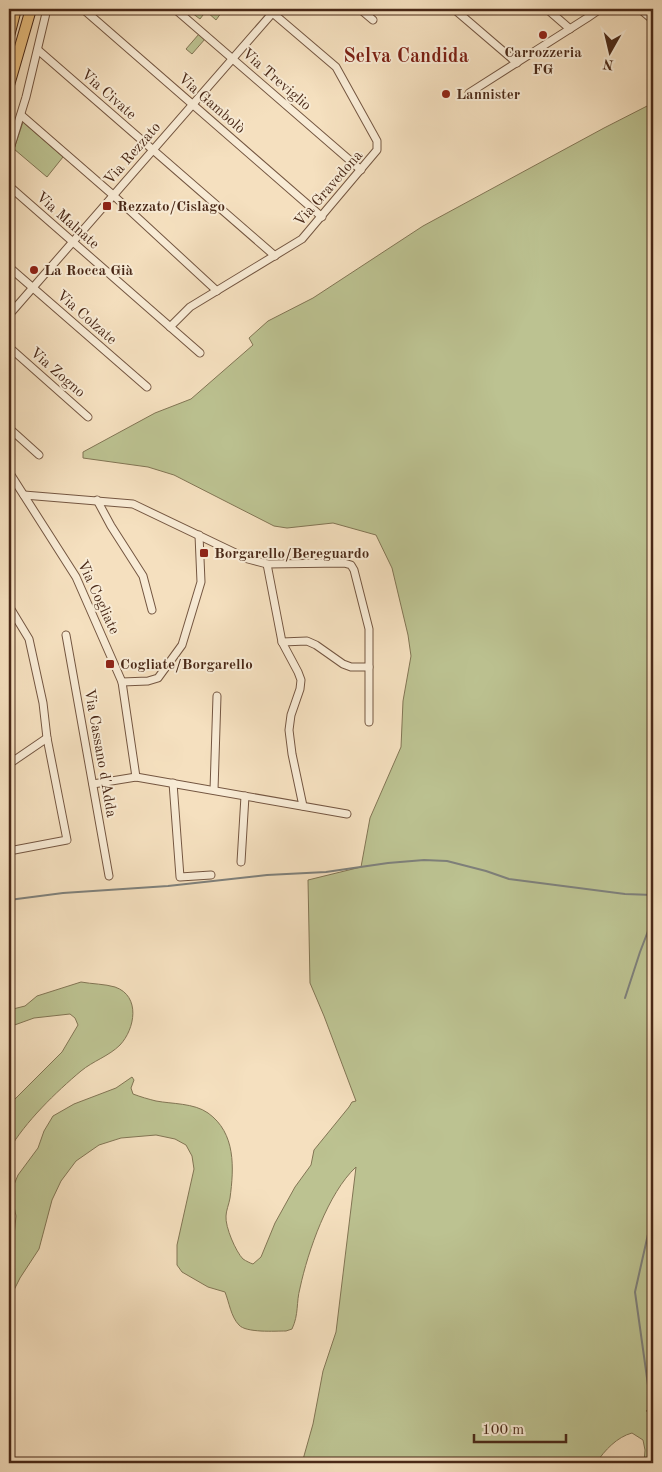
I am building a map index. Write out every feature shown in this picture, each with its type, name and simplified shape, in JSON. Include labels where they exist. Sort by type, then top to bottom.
[{"type":"highway","points":[[9,36],[16,9]]},
{"type":"highway","points":[[9,85],[31,9]]},
{"type":"street","points":[[9,152],[21,115],[47,9]]},
{"type":"street","name":"Via Gambolò","points":[[84,9],[322,217]]},
{"type":"street","name":"Via Treviglio","points":[[175,9],[361,170]]},
{"type":"street","points":[[360,9],[373,20]]},
{"type":"street","points":[[454,9],[517,64]]},
{"type":"street","points":[[547,9],[570,29]]},
{"type":"street","points":[[469,93],[600,9]]},
{"type":"street","points":[[640,9],[653,20]]},
{"type":"street","name":"Via Rezzato","points":[[9,315],[193,104],[272,10]]},
{"type":"street","name":"Via Gravedona","points":[[170,327],[190,307],[302,239],[376,152],[378,143],[339,72],[272,10]]},
{"type":"street","name":"Via Civate","points":[[38,50],[275,256]]},
{"type":"street","points":[[21,115],[113,195],[217,290]]},
{"type":"street","name":"Via Malnate","points":[[9,186],[200,353]]},
{"type":"street","name":"Via Colzate","points":[[9,267],[147,388]]},
{"type":"street","name":"Via Zogno","points":[[9,347],[88,418]]},
{"type":"street","points":[[9,428],[39,455]]},
{"type":"street","name":"Via Cogliate","points":[[9,472],[76,577],[122,682],[136,777]]},
{"type":"street","points":[[24,495],[135,504],[248,560],[267,564],[349,564],[353,567],[369,626],[368,722]]},
{"type":"street","points":[[97,500],[143,576],[152,610]]},
{"type":"street","points":[[122,682],[148,681],[158,678],[180,648],[201,582],[199,535]]},
{"type":"street","points":[[267,564],[282,642],[298,672],[300,680],[300,689],[291,715],[289,730],[303,806]]},
{"type":"street","points":[[9,606],[29,639],[43,703],[47,738],[67,840],[9,851]]},
{"type":"street","name":"Via Cassano d'Adda","points":[[66,635],[109,876]]},
{"type":"street","points":[[282,642],[303,640],[310,642],[343,664],[369,667]]},
{"type":"street","points":[[214,790],[217,696]]},
{"type":"street","points":[[9,764],[47,738]]},
{"type":"street","points":[[92,784],[136,777],[347,814]]},
{"type":"street","points":[[173,783],[180,877],[211,875]]},
{"type":"street","points":[[240,862],[245,796]]},
{"type":"green space","points":[[196,9],[224,9],[216,20],[206,11],[200,19],[192,13]]},
{"type":"green space","points":[[199,34],[205,39],[192,54],[186,49]]},
{"type":"green space","points":[[653,103],[653,1405],[646,1411],[653,1414],[653,1463],[644,1463],[645,1450],[643,1440],[632,1433],[612,1445],[596,1463],[302,1463],[313,1424],[323,1371],[336,1332],[356,1167],[337,1192],[320,1223],[308,1257],[294,1324],[292,1329],[286,1331],[261,1331],[243,1328],[234,1318],[225,1292],[208,1287],[182,1272],[177,1265],[177,1245],[194,1169],[192,1156],[186,1145],[175,1139],[156,1135],[121,1138],[99,1145],[76,1161],[61,1181],[52,1200],[39,1249],[20,1278],[9,1300],[9,1247],[14,1236],[16,1216],[12,1197],[13,1187],[18,1175],[38,1148],[44,1131],[53,1116],[74,1104],[116,1088],[132,1077],[134,1080],[131,1088],[133,1094],[156,1101],[196,1107],[208,1113],[224,1130],[231,1152],[232,1163],[230,1198],[226,1212],[229,1233],[243,1259],[253,1264],[261,1257],[275,1223],[295,1187],[311,1165],[314,1150],[352,1102],[356,1101],[310,983],[308,880],[361,867],[370,818],[401,747],[403,701],[411,656],[408,635],[392,568],[376,535],[333,523],[287,528],[274,526],[174,475],[148,467],[83,458],[83,452],[155,413],[191,399],[253,345],[249,338],[268,321],[313,298],[423,226]]},
{"type":"green space","points":[[23,122],[63,157],[47,177],[14,149]]},
{"type":"green space","points":[[81,982],[111,986],[123,991],[132,1005],[132,1022],[129,1030],[116,1049],[81,1071],[51,1098],[23,1129],[9,1150],[9,1105],[62,1052],[78,1025],[75,1018],[70,1014],[34,1018],[9,1027],[9,1010],[25,1006],[37,996]]},
{"type":"waterway","points":[[9,900],[63,893],[168,886],[267,875],[326,872],[424,860],[447,861],[509,879],[625,894],[653,895]]},
{"type":"waterway","points":[[625,998],[653,918]]},
{"type":"waterway","points":[[648,1385],[635,1292],[653,1212]]},
{"type":"place","name":"Carrozzeria FG","points":[[543,35]]},
{"type":"place","name":"Lannister","points":[[446,94]]},
{"type":"place","name":"Rezzato/Cislago","points":[[107,206]]},
{"type":"place","name":"La Rocca Già","points":[[34,270]]},
{"type":"place","name":"Borgarello/Bereguardo","points":[[204,553]]},
{"type":"place","name":"Cogliate/Borgarello","points":[[110,664]]},
{"type":"district","name":"Selva Candida","points":[[406,55]]}]
